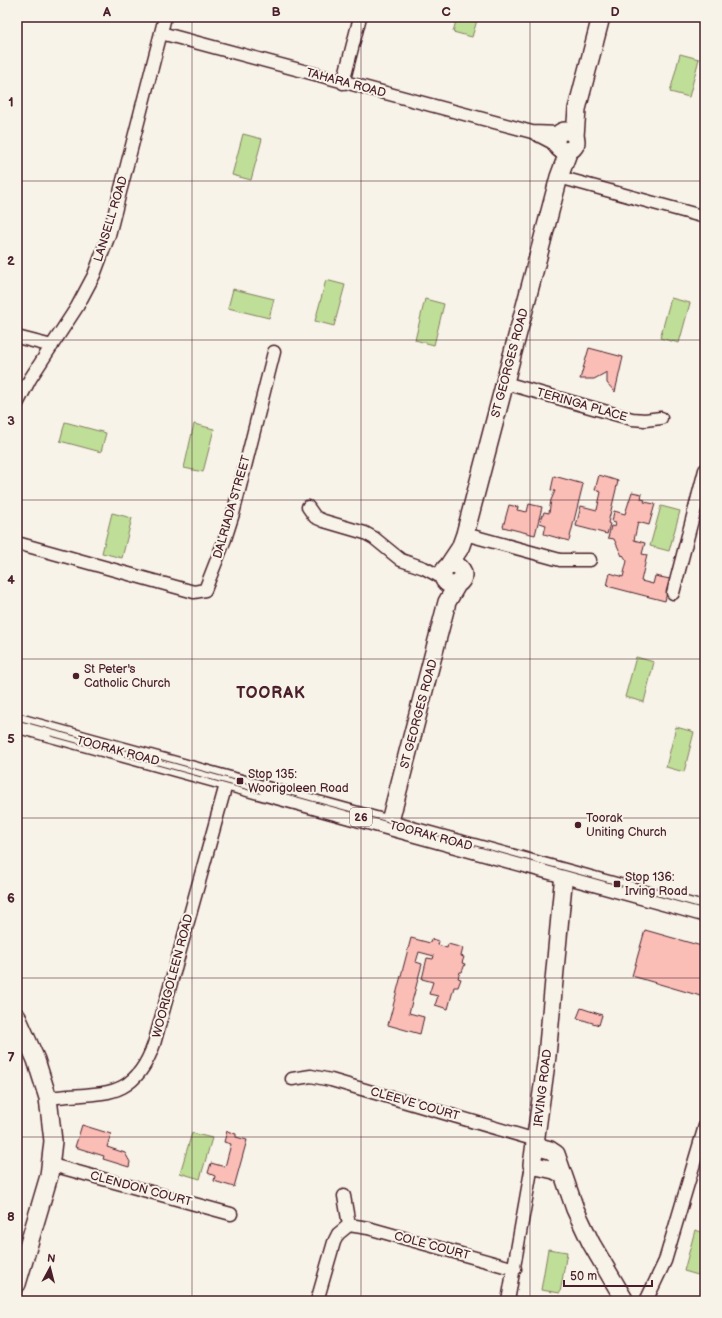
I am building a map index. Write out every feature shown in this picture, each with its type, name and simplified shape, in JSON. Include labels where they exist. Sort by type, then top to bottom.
[{"type":"main road","name":"TOORAK ROAD","points":[[17,723],[705,912]]},
{"type":"street","name":"LANSELL ROAD","points":[[17,404],[77,307],[94,276],[109,235],[165,17]]},
{"type":"street","points":[[343,83],[360,17]]},
{"type":"street","name":"ST GEORGES ROAD","points":[[389,825],[447,602],[450,574],[463,541],[559,177],[563,141],[577,109],[601,17]]},
{"type":"street","name":"TAHARA ROAD","points":[[161,34],[563,141]]},
{"type":"street","points":[[559,177],[705,216]]},
{"type":"street","points":[[17,336],[52,346]]},
{"type":"street","name":"DALRIADA STREET","points":[[17,543],[194,592],[205,590],[233,514],[274,352]]},
{"type":"street","name":"TERINGA PLACE","points":[[505,383],[632,419],[645,420],[661,418]]},
{"type":"street","points":[[673,593],[705,470]]},
{"type":"street","points":[[308,507],[315,516],[324,521],[365,533],[374,538],[401,560],[424,568],[450,574]]},
{"type":"street","points":[[463,541],[560,560],[590,560]]},
{"type":"street","name":"WOORIGOLEEN ROAD","points":[[48,1098],[108,1092],[132,1082],[142,1071],[154,1044],[227,781]]},
{"type":"street","name":"IRVING ROAD","points":[[508,1301],[515,1269],[536,1143],[554,992],[564,873]]},
{"type":"street","points":[[17,1017],[36,1060],[48,1098],[52,1141],[52,1165],[17,1284]]},
{"type":"street","name":"CLEEVE COURT","points":[[292,1079],[311,1076],[331,1080],[536,1143]]},
{"type":"street","points":[[646,1301],[665,1261],[705,1126]]},
{"type":"street","points":[[536,1143],[556,1154],[562,1174],[591,1243],[625,1301]]},
{"type":"street","name":"CLENDON COURT","points":[[52,1165],[231,1214]]},
{"type":"street","points":[[532,1165],[554,1170],[562,1174]]},
{"type":"street","points":[[317,1301],[334,1242],[338,1234],[350,1226],[344,1196]]},
{"type":"street","name":"COLE COURT","points":[[350,1226],[368,1228],[515,1269]]},
{"type":"green space","points":[[457,17],[478,17],[472,37],[453,32]]},
{"type":"green space","points":[[680,54],[699,59],[689,97],[670,92]]},
{"type":"green space","points":[[243,134],[262,139],[251,180],[232,175]]},
{"type":"green space","points":[[326,280],[345,285],[334,326],[315,321]]},
{"type":"green space","points":[[233,289],[274,299],[269,318],[228,308]]},
{"type":"green space","points":[[671,298],[690,303],[679,343],[660,338]]},
{"type":"green space","points":[[425,299],[444,304],[434,345],[415,340]]},
{"type":"green space","points":[[65,422],[106,433],[101,452],[60,441]]},
{"type":"green space","points":[[194,424],[214,429],[203,472],[184,468]]},
{"type":"green space","points":[[661,506],[680,511],[669,551],[650,546]]},
{"type":"green space","points":[[112,513],[132,518],[122,558],[102,553]]},
{"type":"green space","points":[[636,657],[654,662],[644,702],[625,697]]},
{"type":"green space","points":[[676,727],[694,732],[684,772],[666,767]]},
{"type":"green space","points":[[192,1133],[212,1138],[200,1179],[180,1173]]},
{"type":"green space","points":[[695,1230],[705,1233],[705,1277],[684,1271]]},
{"type":"green space","points":[[548,1249],[567,1252],[560,1293],[541,1290]]},
{"type":"building","points":[[589,348],[623,357],[615,392],[607,383],[607,372],[594,379],[580,379]]},
{"type":"building","points":[[599,475],[618,481],[608,523],[610,524],[607,534],[576,526],[581,506],[597,510],[601,492],[595,490]]},
{"type":"building","points":[[554,476],[583,484],[569,541],[544,534],[546,525],[540,523],[544,512],[549,513],[551,500],[555,491],[551,490]]},
{"type":"building","points":[[632,492],[642,494],[641,499],[645,500],[644,502],[655,504],[649,525],[638,522],[634,540],[645,543],[642,554],[647,555],[641,581],[653,584],[655,576],[670,579],[665,601],[607,586],[610,573],[623,577],[627,561],[623,555],[622,556],[614,539],[608,538],[611,526],[615,527],[616,523],[612,522],[614,511],[625,514]]},
{"type":"building","points":[[529,504],[542,507],[535,535],[503,527],[509,505],[518,507],[517,510],[527,512]]},
{"type":"building","points":[[645,930],[705,947],[704,997],[632,976]]},
{"type":"building","points":[[411,938],[430,943],[431,939],[439,941],[438,945],[447,948],[448,944],[463,948],[461,956],[464,957],[462,963],[465,964],[458,978],[461,979],[458,987],[454,987],[448,1009],[435,1005],[438,996],[429,994],[433,982],[422,979],[427,958],[433,959],[434,956],[419,952],[416,962],[422,964],[409,1013],[424,1017],[420,1034],[388,1025]]},
{"type":"building","points":[[581,1008],[602,1015],[599,1025],[577,1018]]},
{"type":"building","points":[[82,1125],[111,1134],[107,1147],[125,1153],[130,1162],[129,1167],[103,1159],[104,1156],[75,1147]]},
{"type":"building","points":[[227,1131],[236,1134],[236,1137],[247,1140],[234,1187],[214,1181],[215,1176],[208,1173],[211,1163],[225,1167],[231,1144],[224,1142]]},
{"type":"tram line","points":[[17,720],[705,909]]},
{"type":"tram line","points":[[51,736],[260,793]]},
{"type":"place","name":"St Peter's Catholic Church","points":[[76,676]]},
{"type":"place","name":"Stop 135: Woorigoleen Road","points":[[240,781]]},
{"type":"place","name":"Toorak Uniting Church","points":[[578,825]]},
{"type":"place","name":"Stop 136: Irving Road","points":[[617,884]]},
{"type":"district","name":"TOORAK","points":[[271,693]]}]
